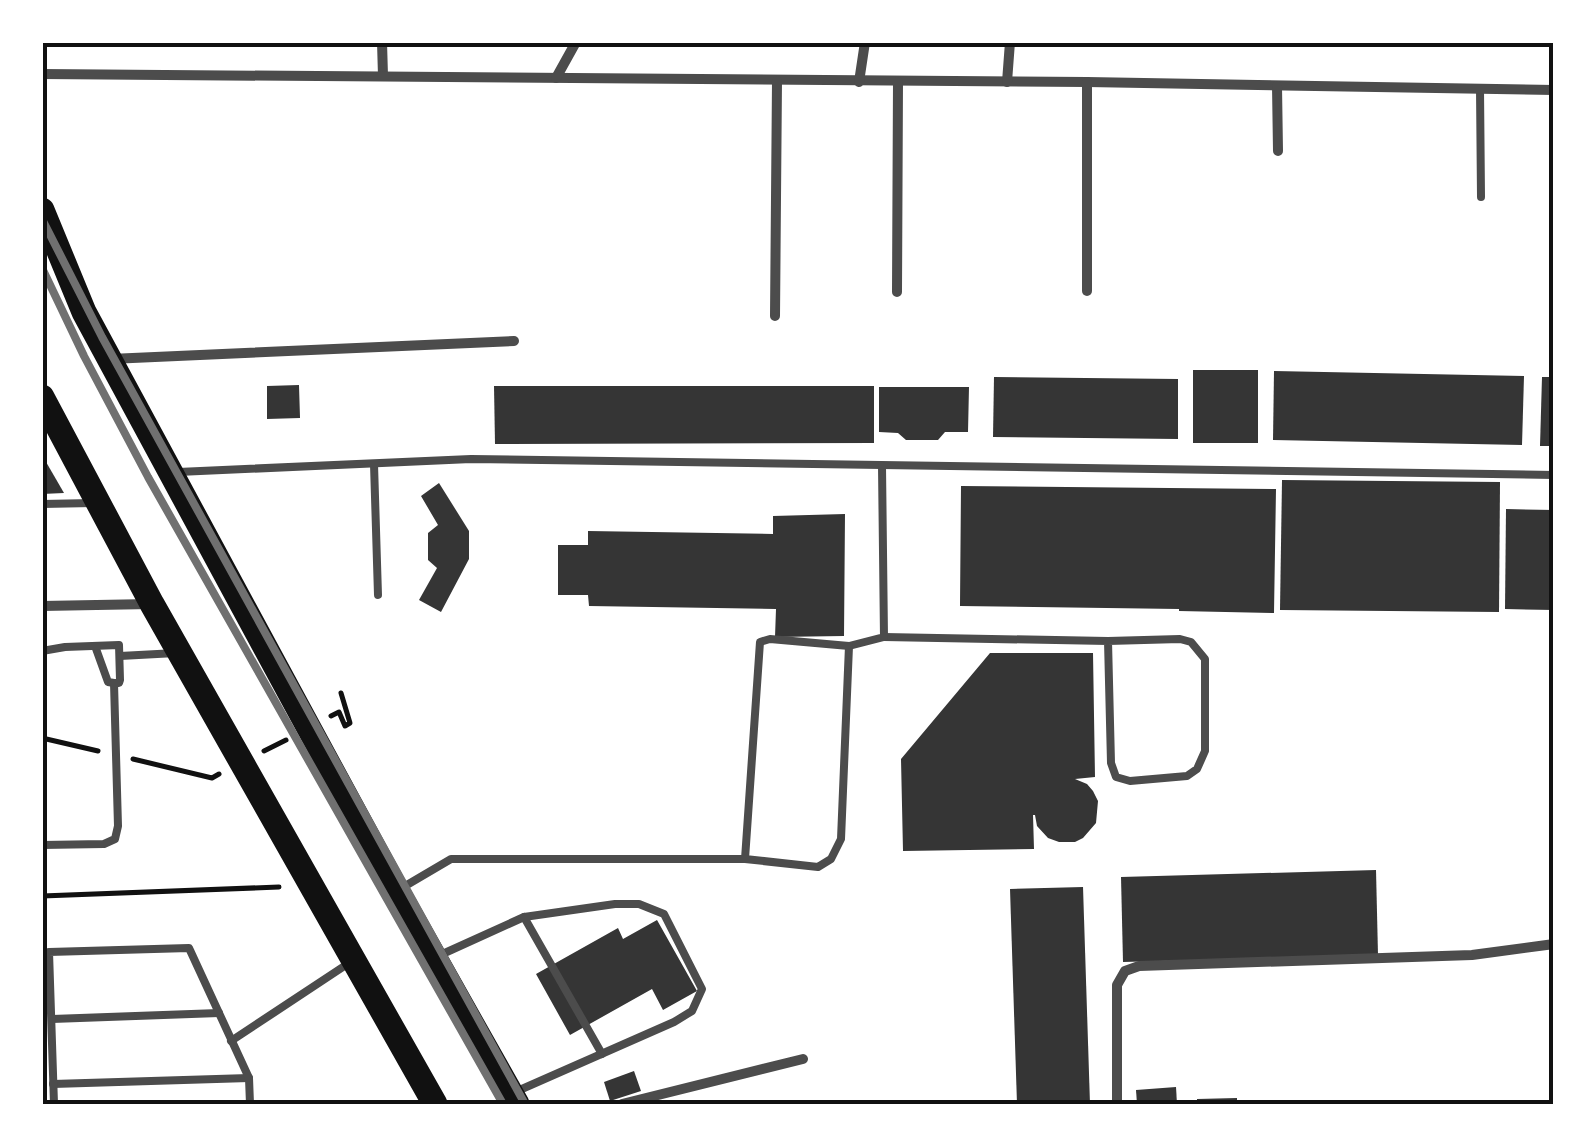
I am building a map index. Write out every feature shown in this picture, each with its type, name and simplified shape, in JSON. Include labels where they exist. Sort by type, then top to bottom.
[{"type":"main road","points":[[42,210],[84,312],[514,1099]]},
{"type":"main road","points":[[42,397],[152,604],[435,1104]]},
{"type":"street","points":[[382,42],[383,76]]},
{"type":"street","points":[[556,78],[576,42]]},
{"type":"street","points":[[859,82],[865,42]]},
{"type":"street","points":[[1007,82],[1010,42]]},
{"type":"street","points":[[42,74],[1087,82],[1554,90]]},
{"type":"street","points":[[776,316],[777,80]]},
{"type":"street","points":[[897,292],[898,82]]},
{"type":"street","points":[[1087,82],[1087,291]]},
{"type":"street","points":[[1277,86],[1278,152]]},
{"type":"street","points":[[110,359],[514,341]]},
{"type":"street","points":[[42,606],[152,604]]},
{"type":"street","points":[[1117,1104],[1117,985],[1124,971],[1139,966],[1472,955],[1554,944]]},
{"type":"street","points":[[622,1104],[803,1058]]},
{"type":"lane","points":[[1480,89],[1481,196]]},
{"type":"lane","points":[[171,472],[472,459],[1554,475]]},
{"type":"lane","points":[[374,464],[378,595]]},
{"type":"lane","points":[[882,466],[884,637]]},
{"type":"lane","points":[[42,504],[97,502]]},
{"type":"lane","points":[[745,860],[760,642],[770,639],[850,646],[884,637],[1191,642],[1205,659],[1205,751],[1197,769],[1187,776],[1130,781],[1116,778],[1111,763],[1108,641]]},
{"type":"lane","points":[[42,651],[95,646],[119,645],[120,682],[108,682],[95,646]]},
{"type":"lane","points":[[397,890],[450,860],[745,860],[818,867],[831,860],[842,838],[850,646]]},
{"type":"lane","points":[[120,656],[180,652]]},
{"type":"lane","points":[[42,845],[104,844],[115,838],[118,826],[114,683]]},
{"type":"lane","points":[[434,958],[524,917],[615,904],[639,904],[664,914],[702,989],[692,1010],[514,1099]]},
{"type":"lane","points":[[524,917],[602,1054]]},
{"type":"lane","points":[[54,1104],[49,952],[189,948],[249,1078],[250,1104]]},
{"type":"lane","points":[[232,1041],[353,960]]},
{"type":"lane","points":[[52,1019],[219,1014]]},
{"type":"lane","points":[[53,1084],[249,1078]]},
{"type":"path","points":[[322,721],[339,712],[345,726],[350,722],[341,694]]},
{"type":"path","points":[[42,738],[99,752]]},
{"type":"path","points":[[254,756],[288,738]]},
{"type":"path","points":[[118,756],[212,778],[220,774]]},
{"type":"path","points":[[42,896],[311,885]]},
{"type":"building","points":[[1193,370],[1258,370],[1258,443],[1193,443]]},
{"type":"building","points":[[1274,371],[1524,376],[1522,445],[1273,440]]},
{"type":"building","points":[[994,377],[1178,379],[1178,439],[993,437]]},
{"type":"building","points":[[1542,377],[1554,377],[1554,446],[1540,446]]},
{"type":"building","points":[[299,385],[300,418],[267,419],[267,386]]},
{"type":"building","points":[[494,386],[874,386],[874,443],[495,444]]},
{"type":"building","points":[[879,387],[969,387],[968,432],[945,432],[938,440],[906,440],[898,433],[879,432]]},
{"type":"building","points":[[42,455],[64,493],[42,494]]},
{"type":"building","points":[[1282,480],[1500,482],[1499,612],[1280,610]]},
{"type":"building","points":[[439,483],[469,531],[469,559],[441,612],[419,600],[437,568],[428,560],[428,533],[438,525],[421,496]]},
{"type":"building","points":[[961,486],[1276,489],[1274,613],[960,606]]},
{"type":"building","points":[[1506,509],[1554,510],[1554,610],[1505,609]]},
{"type":"building","points":[[845,514],[844,636],[775,637],[776,609],[589,606],[588,595],[558,595],[558,545],[588,545],[588,531],[773,534],[773,516]]},
{"type":"building","points":[[990,653],[1093,653],[1095,777],[1075,779],[1087,784],[1098,801],[1096,823],[1083,838],[1059,842],[1048,838],[1033,815],[1034,849],[903,851],[901,759]]},
{"type":"building","points":[[1376,870],[1378,955],[1123,962],[1121,877]]},
{"type":"building","points":[[1083,887],[1090,1104],[1017,1104],[1010,889]]},
{"type":"building","points":[[657,920],[697,991],[663,1010],[652,989],[570,1035],[536,974],[618,928],[623,939]]},
{"type":"building","points":[[634,1071],[641,1091],[610,1101],[604,1082]]},
{"type":"building","points":[[1176,1087],[1177,1104],[1137,1104],[1136,1090]]},
{"type":"building","points":[[1237,1098],[1237,1104],[1197,1104],[1197,1099]]},
{"type":"railway","points":[[42,219],[102,337],[525,1104]]},
{"type":"railway","points":[[42,268],[148,477],[503,1104]]}]
